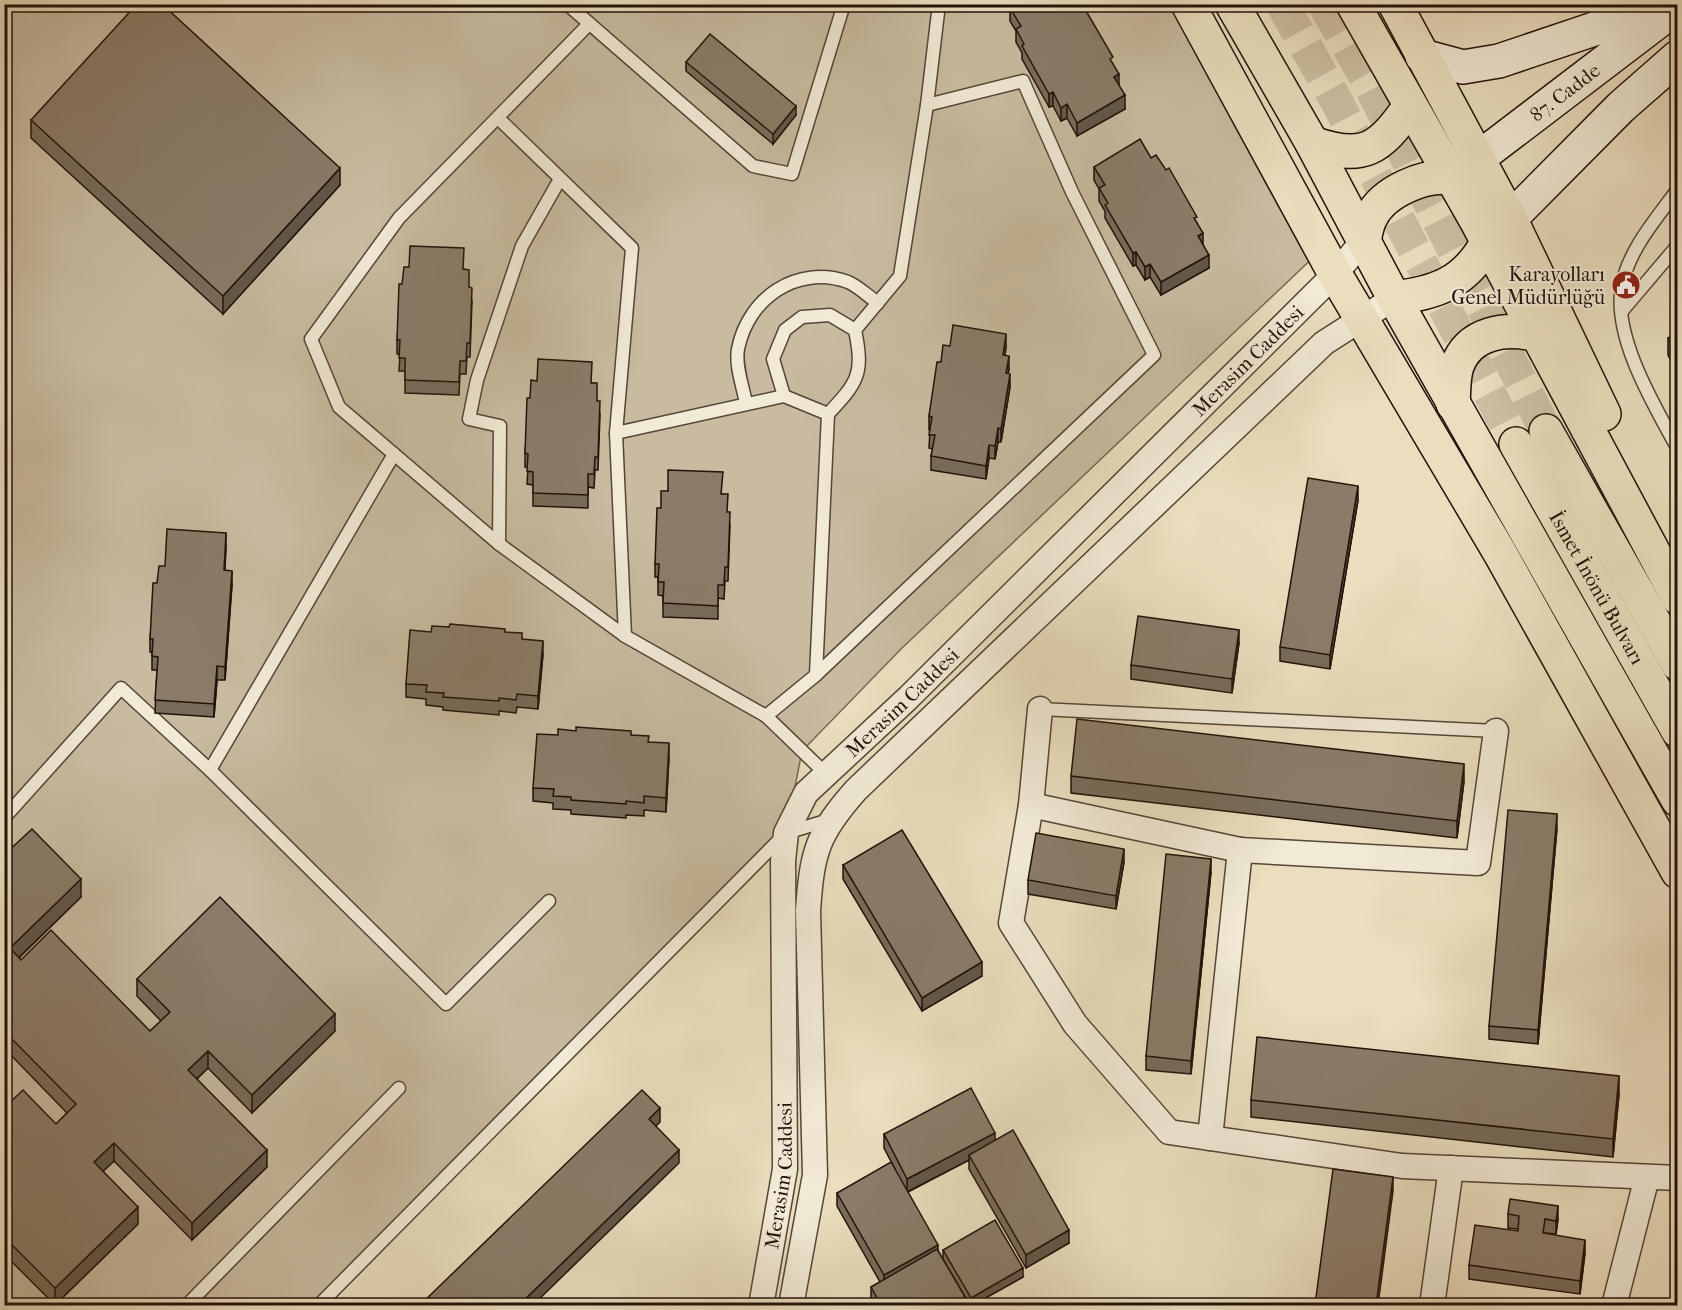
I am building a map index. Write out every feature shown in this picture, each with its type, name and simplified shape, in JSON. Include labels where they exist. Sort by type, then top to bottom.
[{"type":"main road","points":[[1188,4],[1359,317],[1506,563],[1677,872]]},
{"type":"main road","points":[[1232,4],[1312,143],[1453,404],[1677,800]]},
{"type":"main road","points":[[1353,4],[1410,106],[1510,218],[1591,390],[1677,550]]},
{"type":"main road","points":[[1395,4],[1422,56],[1464,169],[1487,243],[1677,598]]},
{"type":"main road","points":[[1312,143],[1341,153],[1359,152],[1385,137],[1410,106]]},
{"type":"main road","points":[[1364,240],[1371,217],[1396,192],[1437,176],[1464,169]]},
{"type":"main road","points":[[1394,298],[1431,292],[1449,284],[1473,264],[1487,243]]},
{"type":"main road","points":[[1453,404],[1457,366],[1463,355],[1478,340],[1497,331],[1520,331],[1537,335]]},
{"type":"main road","name":"İsmet İnönü Bulvarı","points":[[1546,431],[1677,664]]},
{"type":"main road","name":"İsmet İnönü Bulvarı","points":[[1516,444],[1677,731]]},
{"type":"street","points":[[1422,56],[1463,67],[1499,61],[1597,28],[1654,4]]},
{"type":"street","name":"87. Cadde","points":[[1464,169],[1677,6]]},
{"type":"street","points":[[1487,243],[1621,107],[1677,57]]},
{"type":"street","name":"Merasim Caddesi","points":[[761,1305],[785,1169],[783,861],[786,833],[806,794],[825,773],[908,698],[1335,274],[1364,240]]},
{"type":"street","name":"Merasim Caddesi","points":[[791,1305],[815,1175],[808,911],[810,876],[817,846],[830,820],[856,790],[1324,343],[1359,317],[1394,298]]},
{"type":"street","points":[[1040,709],[1031,805],[1011,923],[1075,1024],[1169,1132],[1402,1166],[1677,1178]]},
{"type":"street","points":[[1031,805],[1240,850],[1478,863],[1496,731]]},
{"type":"street","points":[[1210,1138],[1240,850]]},
{"type":"street","points":[[1432,1305],[1451,1168]]},
{"type":"street","points":[[1614,1305],[1647,1177]]},
{"type":"lane","points":[[567,4],[753,166],[792,174],[844,4]]},
{"type":"lane","points":[[855,330],[900,276],[927,105],[939,4]]},
{"type":"lane","points":[[590,24],[399,218],[311,339],[339,407],[499,544],[626,636],[766,716],[825,773]]},
{"type":"lane","points":[[766,716],[816,675],[1154,355],[1072,192],[1023,81],[927,105]]},
{"type":"lane","points":[[498,118],[632,248],[615,433],[626,636]]},
{"type":"lane","points":[[499,544],[500,426],[469,419],[477,381],[522,246],[561,179]]},
{"type":"lane","points":[[1677,189],[1636,249],[1622,285],[1622,310],[1628,347],[1677,449]]},
{"type":"lane","points":[[1622,310],[1677,245]]},
{"type":"lane","points":[[746,403],[738,351],[746,325],[762,300],[786,282],[818,278],[848,282],[878,303]]},
{"type":"lane","points":[[784,396],[773,359],[785,330],[802,317],[831,315],[855,330],[861,360],[852,388],[828,414],[816,675]]},
{"type":"lane","points":[[615,433],[784,396],[828,414]]},
{"type":"lane","points":[[210,770],[394,454]]},
{"type":"lane","points":[[4,818],[122,688],[210,770],[446,1004],[549,901]]},
{"type":"lane","points":[[1040,709],[1496,731]]},
{"type":"lane","points":[[318,1305],[786,833],[830,820]]},
{"type":"lane","points":[[186,1305],[399,1088]]},
{"type":"shaded area","points":[[5,5],[1188,5],[1321,250],[901,649],[802,751],[786,833],[318,1305],[5,1306]]},
{"type":"building","points":[[137,4],[162,4],[340,168],[223,296],[31,120]]},
{"type":"building","points":[[1015,4],[1078,4],[1082,11],[1085,9],[1113,57],[1110,59],[1119,74],[1114,77],[1125,95],[1077,123],[1067,104],[1061,108],[1053,92],[1049,94],[1022,46],[1024,44],[1016,29],[1021,26],[1010,8]]},
{"type":"building","points":[[710,34],[796,106],[773,134],[686,62]]},
{"type":"building","points":[[1140,139],[1151,158],[1156,155],[1166,170],[1169,168],[1197,217],[1194,218],[1203,233],[1198,236],[1209,255],[1161,282],[1150,264],[1145,267],[1136,252],[1133,253],[1105,205],[1108,203],[1099,188],[1105,185],[1094,167]]},
{"type":"building","points":[[410,246],[464,248],[463,269],[469,270],[469,287],[472,288],[470,343],[467,343],[466,361],[460,361],[459,382],[405,380],[405,358],[399,358],[400,340],[397,340],[399,284],[402,284],[404,267],[409,267]]},
{"type":"building","points":[[953,325],[1006,334],[1003,355],[1009,356],[1006,373],[1010,374],[1001,429],[998,428],[995,446],[989,445],[986,466],[931,456],[935,435],[929,435],[932,417],[929,416],[937,362],[941,362],[943,345],[950,346]]},
{"type":"building","points":[[1677,333],[1677,354],[1668,338]]},
{"type":"building","points":[[538,359],[592,362],[591,383],[597,383],[597,401],[600,401],[598,457],[595,457],[594,474],[588,474],[588,495],[533,493],[533,472],[527,471],[528,454],[525,453],[527,398],[530,398],[531,380],[537,381]]},
{"type":"building","points":[[668,470],[723,472],[721,494],[728,494],[727,512],[730,512],[728,567],[725,567],[724,585],[718,585],[718,606],[663,603],[664,582],[658,582],[659,564],[655,564],[657,508],[661,508],[661,491],[668,491]]},
{"type":"building","points":[[1308,478],[1358,486],[1330,655],[1280,647]]},
{"type":"building","points":[[167,529],[226,533],[224,570],[232,571],[225,667],[217,666],[214,704],[155,700],[158,657],[152,656],[153,639],[150,639],[153,583],[157,583],[159,566],[165,566]]},
{"type":"building","points":[[1138,616],[1239,630],[1232,679],[1131,665]]},
{"type":"building","points":[[450,624],[505,629],[505,632],[522,633],[522,639],[543,641],[538,696],[517,694],[516,700],[499,698],[499,701],[443,697],[444,693],[426,692],[427,685],[406,684],[410,630],[431,632],[432,626],[449,627]]},
{"type":"building","points":[[1077,719],[1464,764],[1457,821],[1071,776]]},
{"type":"building","points":[[576,727],[631,731],[631,735],[649,736],[648,742],[669,743],[666,798],[644,796],[644,803],[626,801],[626,804],[571,800],[571,797],[553,796],[554,789],[533,788],[537,734],[558,735],[558,729],[576,731]]},
{"type":"building","points":[[1508,810],[1557,814],[1538,1030],[1489,1026]]},
{"type":"building","points":[[32,829],[81,879],[10,948],[21,960],[51,930],[150,1031],[170,1012],[137,979],[220,897],[335,1014],[252,1095],[208,1051],[188,1070],[267,1150],[192,1223],[114,1143],[94,1162],[138,1207],[55,1288],[4,1237],[4,1108],[23,1090],[56,1124],[76,1104],[4,1031],[4,976],[7,974],[4,971],[4,855]]},
{"type":"building","points":[[902,830],[982,962],[922,998],[843,865]]},
{"type":"building","points":[[1036,833],[1124,849],[1116,896],[1028,880]]},
{"type":"building","points":[[1166,854],[1211,859],[1191,1061],[1146,1056]]},
{"type":"building","points":[[1257,1037],[1619,1076],[1613,1139],[1251,1100]]},
{"type":"building","points":[[971,1088],[995,1133],[907,1179],[884,1134]]},
{"type":"building","points":[[642,1090],[660,1108],[649,1119],[679,1150],[519,1305],[420,1305]]},
{"type":"building","points":[[1013,1130],[1069,1230],[1026,1255],[969,1155]]},
{"type":"building","points":[[891,1162],[938,1245],[884,1275],[837,1193]]},
{"type":"building","points":[[1333,1169],[1393,1177],[1376,1305],[1315,1305]]},
{"type":"building","points":[[1510,1199],[1558,1206],[1556,1221],[1545,1219],[1543,1233],[1585,1240],[1580,1281],[1469,1265],[1475,1225],[1518,1231],[1519,1216],[1508,1214]]},
{"type":"building","points":[[995,1220],[1023,1268],[971,1298],[943,1250]]},
{"type":"building","points":[[937,1249],[965,1297],[950,1305],[881,1305],[871,1287]]},
{"type":"tunnel","points":[[1282,4],[1337,102],[1516,444]]},
{"type":"tunnel","points":[[1324,4],[1367,80],[1546,431]]},
{"type":"place","name":"Karayolları Genel Müdürlüğü","points":[[1626,285]]}]
